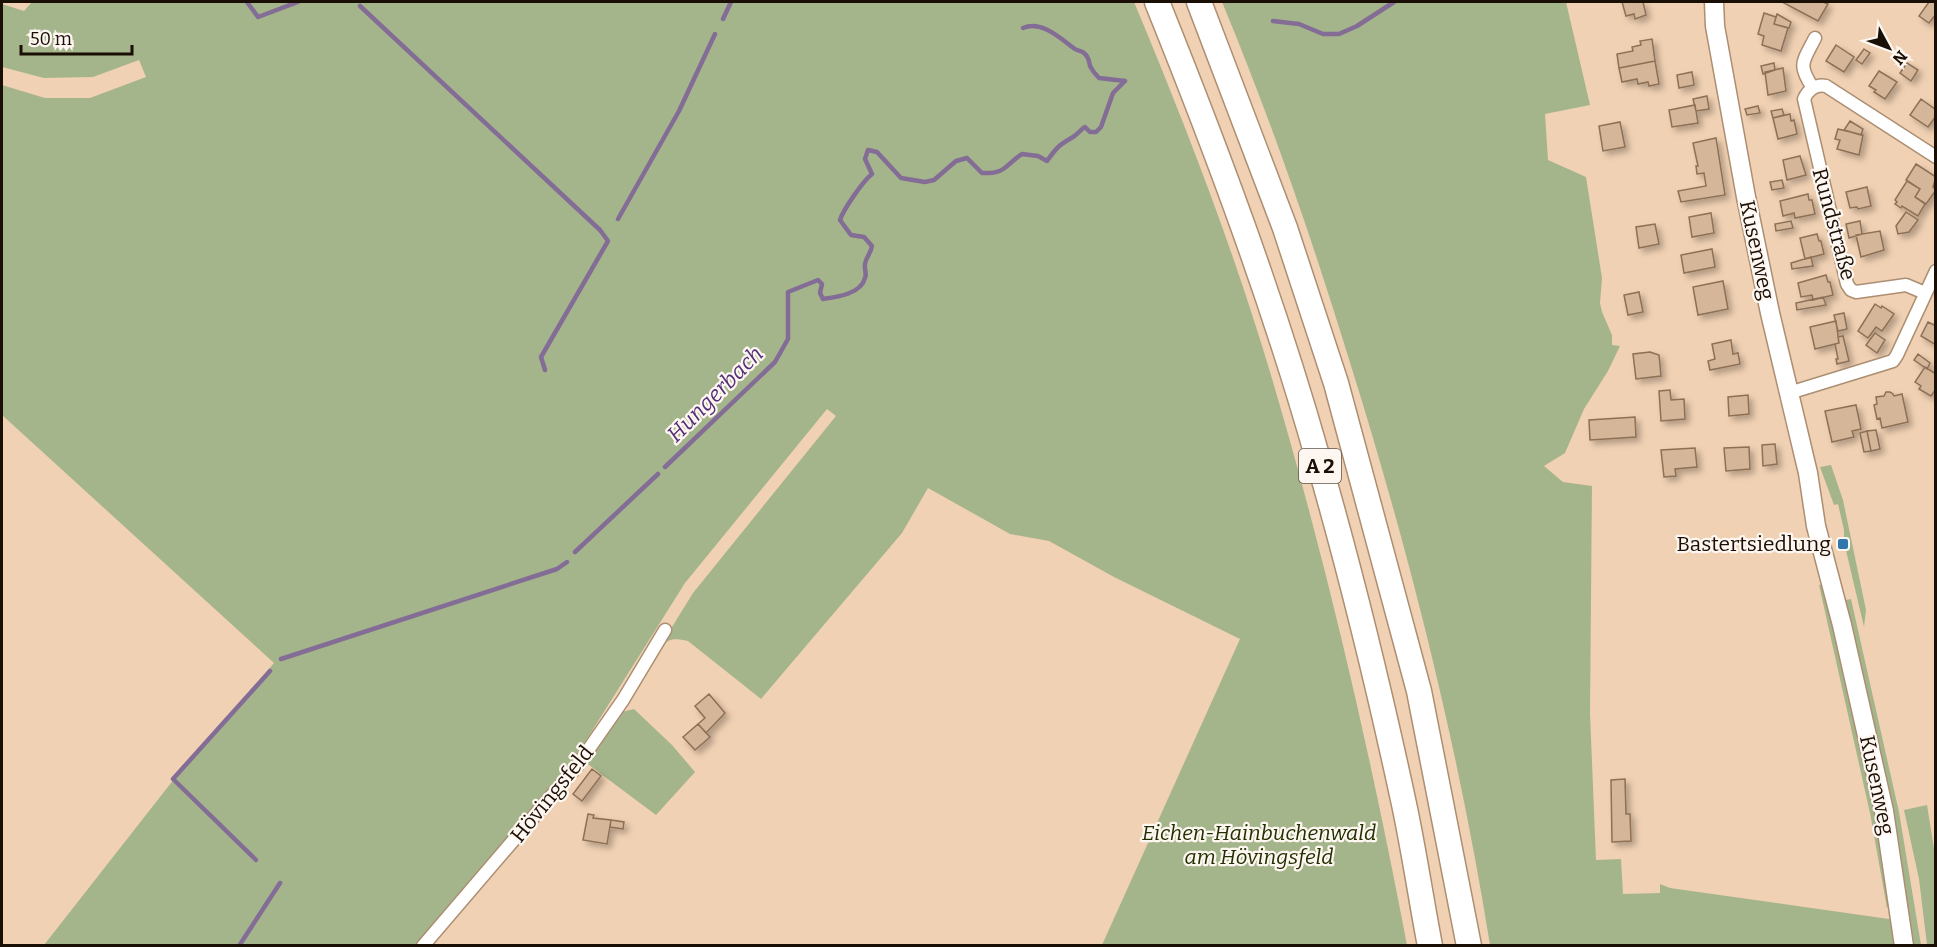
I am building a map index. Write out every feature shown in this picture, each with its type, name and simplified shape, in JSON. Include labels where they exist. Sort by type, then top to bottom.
[{"type":"highway","name":"A 2","points":[[1157,2],[1202,114],[1257,266],[1318,457],[1360,614],[1396,771],[1430,945]]},
{"type":"highway","name":"A 2","points":[[1199,2],[1282,220],[1336,383],[1419,691],[1468,945]]},
{"type":"street","name":"Kusenweg","points":[[1706,2],[1715,26]]},
{"type":"street","name":"Kusenweg","points":[[1714,2],[1715,26],[1746,197],[1809,473],[1816,526],[1842,625],[1884,811],[1904,945]]},
{"type":"street","name":"Rundstraße","points":[[1815,38],[1803,66],[1804,75],[1813,88],[1806,94],[1804,102],[1847,284],[1851,290],[1856,292],[1906,285],[1925,293]]},
{"type":"street","points":[[1813,88],[1821,85],[1831,88],[1935,157]]},
{"type":"street","points":[[1789,393],[1893,361],[1935,272]]},
{"type":"street","name":"Hövingsfeld","points":[[423,945],[578,766],[623,700],[664,630]]},
{"type":"green space","name":"Eichen-Hainbuchenwald am Hövingsfeld","points":[[32,2],[1134,2],[1209,190],[1243,286],[1273,382],[1312,522],[1347,662],[1379,803],[1407,945],[1102,945],[1240,639],[1114,577],[1049,541],[1010,534],[928,488],[902,533],[761,699],[688,641],[672,640],[659,648],[693,593],[836,416],[827,409],[685,583],[573,761],[416,945],[44,945],[178,774],[274,663],[2,415],[2,85],[45,98],[90,98],[146,77],[139,60],[93,77],[44,78],[2,67],[2,4],[24,11]]},
{"type":"green space","points":[[1222,2],[1566,2],[1590,105],[1545,114],[1548,160],[1586,177],[1602,278],[1600,303],[1612,335],[1612,345],[1620,346],[1608,371],[1584,409],[1565,453],[1544,466],[1563,482],[1592,486],[1590,713],[1596,860],[1621,859],[1623,894],[1660,893],[1660,884],[1670,888],[1889,919],[1895,923],[1898,945],[1490,945],[1464,800],[1432,655],[1374,440],[1323,276],[1275,138]]},
{"type":"green space","points":[[1831,465],[1843,500],[1866,610],[1864,627],[1844,542],[1844,530],[1838,504],[1834,505],[1820,467]]},
{"type":"green space","points":[[1826,584],[1876,810],[1891,902],[1887,908],[1870,813],[1819,585]]},
{"type":"green space","points":[[1851,599],[1899,812],[1921,945],[1912,945],[1846,617],[1846,600]]},
{"type":"green space","points":[[634,709],[672,745],[695,772],[656,815],[585,762],[622,712]]},
{"type":"green space","points":[[1927,805],[1935,855],[1935,945],[1927,945],[1919,879],[1904,810]]},
{"type":"building","points":[[1622,2],[1643,2],[1646,15],[1635,19],[1634,14],[1626,16]]},
{"type":"building","points":[[1929,2],[1936,2],[1936,14],[1929,23],[1919,16]]},
{"type":"building","points":[[1784,3],[1828,4],[1818,21]]},
{"type":"building","points":[[1764,13],[1776,17],[1774,24],[1788,28],[1781,51],[1762,45],[1764,36],[1758,34]]},
{"type":"building","points":[[1777,14],[1791,22],[1789,28],[1774,24]]},
{"type":"building","points":[[1652,39],[1655,61],[1619,68],[1617,54],[1633,51],[1632,47],[1641,45],[1640,41]]},
{"type":"building","points":[[1836,45],[1854,57],[1844,72],[1826,61]]},
{"type":"building","points":[[1864,49],[1870,53],[1862,64],[1856,60]]},
{"type":"building","points":[[1655,61],[1659,84],[1649,86],[1648,82],[1638,84],[1637,79],[1622,82],[1619,68]]},
{"type":"building","points":[[1774,63],[1775,70],[1763,74],[1761,66]]},
{"type":"building","points":[[1907,63],[1918,70],[1911,81],[1900,73]]},
{"type":"building","points":[[1783,68],[1786,91],[1768,95],[1765,72]]},
{"type":"building","points":[[1879,71],[1897,82],[1885,99],[1869,86]]},
{"type":"building","points":[[1692,72],[1694,85],[1679,88],[1677,75]]},
{"type":"building","points":[[1707,96],[1709,109],[1696,111],[1693,99]]},
{"type":"building","points":[[1921,99],[1936,110],[1936,116],[1928,127],[1910,115]]},
{"type":"building","points":[[1695,105],[1698,123],[1672,127],[1669,110]]},
{"type":"building","points":[[1758,106],[1760,113],[1747,115],[1745,109]]},
{"type":"building","points":[[1782,109],[1784,115],[1773,118],[1771,111]]},
{"type":"building","points":[[1790,114],[1797,134],[1778,139],[1773,118]]},
{"type":"building","points":[[1850,121],[1863,129],[1861,135],[1844,130]]},
{"type":"building","points":[[1620,122],[1625,147],[1603,151],[1599,126]]},
{"type":"building","points":[[1838,129],[1863,135],[1859,155],[1837,149],[1840,140],[1835,139]]},
{"type":"building","points":[[1716,138],[1725,195],[1681,202],[1678,191],[1706,186],[1704,173],[1697,174],[1696,166],[1698,166],[1693,143]]},
{"type":"building","points":[[1800,156],[1806,175],[1787,180],[1783,160]]},
{"type":"building","points":[[1916,164],[1936,177],[1933,187],[1936,190],[1926,204],[1915,197],[1920,189],[1906,180]]},
{"type":"building","points":[[1782,180],[1784,188],[1772,190],[1770,182]]},
{"type":"building","points":[[1907,181],[1920,189],[1915,197],[1925,204],[1918,216],[1895,204],[1897,202],[1895,200]]},
{"type":"building","points":[[1867,187],[1871,206],[1850,208],[1846,192]]},
{"type":"building","points":[[1808,194],[1815,214],[1795,218],[1794,213],[1783,216],[1780,201]]},
{"type":"building","points":[[1906,212],[1918,220],[1909,232],[1898,234],[1896,226]]},
{"type":"building","points":[[1711,213],[1714,233],[1692,237],[1689,217]]},
{"type":"building","points":[[1791,221],[1793,228],[1776,231],[1775,224]]},
{"type":"building","points":[[1860,221],[1862,234],[1849,238],[1846,224]]},
{"type":"building","points":[[1655,224],[1659,244],[1639,248],[1636,227]]},
{"type":"building","points":[[1880,231],[1884,250],[1861,257],[1856,235]]},
{"type":"building","points":[[1817,234],[1824,254],[1805,259],[1800,238]]},
{"type":"building","points":[[1712,249],[1715,267],[1684,273],[1681,255]]},
{"type":"building","points":[[1811,257],[1813,266],[1792,269],[1791,263]]},
{"type":"building","points":[[1826,275],[1833,295],[1813,300],[1812,295],[1801,297],[1798,283]]},
{"type":"building","points":[[1723,281],[1728,309],[1698,315],[1693,287]]},
{"type":"building","points":[[1639,292],[1643,312],[1628,315],[1624,295]]},
{"type":"building","points":[[1823,297],[1826,305],[1797,310],[1796,303]]},
{"type":"building","points":[[1875,304],[1894,314],[1882,331],[1876,327],[1868,338],[1858,331]]},
{"type":"building","points":[[1844,313],[1847,329],[1838,331],[1834,315]]},
{"type":"building","points":[[1836,321],[1839,343],[1815,349],[1810,327]]},
{"type":"building","points":[[1928,322],[1934,325],[1936,322],[1936,345],[1921,336]]},
{"type":"building","points":[[1875,333],[1885,340],[1877,353],[1866,345]]},
{"type":"building","points":[[1843,336],[1849,361],[1837,364],[1835,344],[1839,343],[1838,337]]},
{"type":"building","points":[[1731,340],[1733,354],[1738,353],[1740,364],[1710,370],[1708,361],[1715,359],[1712,344]]},
{"type":"building","points":[[1650,352],[1659,355],[1661,376],[1636,379],[1633,354]]},
{"type":"building","points":[[1918,354],[1930,363],[1927,369],[1914,360]]},
{"type":"building","points":[[1925,367],[1936,374],[1936,389],[1931,396],[1919,389],[1921,386],[1915,382]]},
{"type":"building","points":[[1670,390],[1671,400],[1684,399],[1685,419],[1661,421],[1659,391]]},
{"type":"building","points":[[1886,392],[1894,396],[1902,394],[1908,422],[1882,428],[1874,405],[1877,404],[1876,397],[1884,396]]},
{"type":"building","points":[[1748,395],[1749,414],[1729,416],[1728,397]]},
{"type":"building","points":[[1856,405],[1861,429],[1852,431],[1854,437],[1832,442],[1825,411]]},
{"type":"building","points":[[1635,417],[1636,437],[1590,440],[1589,420]]},
{"type":"building","points":[[1876,430],[1880,449],[1871,451],[1867,431]]},
{"type":"building","points":[[1867,431],[1871,451],[1864,452],[1860,433]]},
{"type":"building","points":[[1775,444],[1777,464],[1763,466],[1762,445]]},
{"type":"building","points":[[1749,447],[1750,469],[1726,471],[1724,448]]},
{"type":"building","points":[[1695,448],[1697,467],[1675,469],[1676,476],[1664,477],[1661,450]]},
{"type":"building","points":[[709,694],[725,713],[706,733],[698,724],[705,718],[695,706]]},
{"type":"building","points":[[698,724],[710,737],[695,750],[683,737]]},
{"type":"building","points":[[592,769],[601,776],[582,801],[573,794]]},
{"type":"building","points":[[1625,779],[1626,814],[1630,814],[1631,841],[1612,842],[1611,780]]},
{"type":"building","points":[[588,814],[594,815],[593,818],[611,820],[607,844],[583,840]]},
{"type":"building","points":[[611,820],[624,822],[623,829],[610,827]]},
{"type":"waterway","points":[[247,2],[258,17],[298,2]]},
{"type":"waterway","points":[[723,19],[731,2]]},
{"type":"waterway","name":"Hungerbach","points":[[1273,21],[1299,24],[1323,34],[1339,34],[1357,26],[1394,2]]},
{"type":"waterway","points":[[360,6],[600,230],[608,241],[541,357],[545,370]]},
{"type":"waterway","points":[[1023,28],[1030,26],[1044,28],[1086,55],[1091,68],[1099,78],[1125,81]]},
{"type":"waterway","points":[[618,219],[679,111],[715,34]]},
{"type":"waterway","name":"Hungerbach","points":[[665,467],[775,362],[788,339],[788,292],[818,280],[822,284],[820,293],[823,299],[848,294],[863,283],[866,276],[865,266],[872,246],[864,237],[851,235],[840,220],[854,196],[872,174],[865,159],[868,150],[877,152],[901,178],[925,182],[934,180],[956,161],[967,158],[982,173],[1000,171],[1022,154],[1038,156],[1047,161],[1058,147],[1085,127],[1090,132],[1096,132],[1101,127],[1113,93],[1125,81]]},
{"type":"waterway","name":"Hungerbach","points":[[575,552],[658,474]]},
{"type":"waterway","name":"Hungerbach","points":[[281,659],[557,569],[567,562]]},
{"type":"waterway","name":"Hungerbach","points":[[256,860],[173,779],[270,671]]},
{"type":"waterway","name":"Hungerbach","points":[[239,946],[280,883]]},
{"type":"place","name":"Bastertsiedlung","points":[[1843,544]]}]
